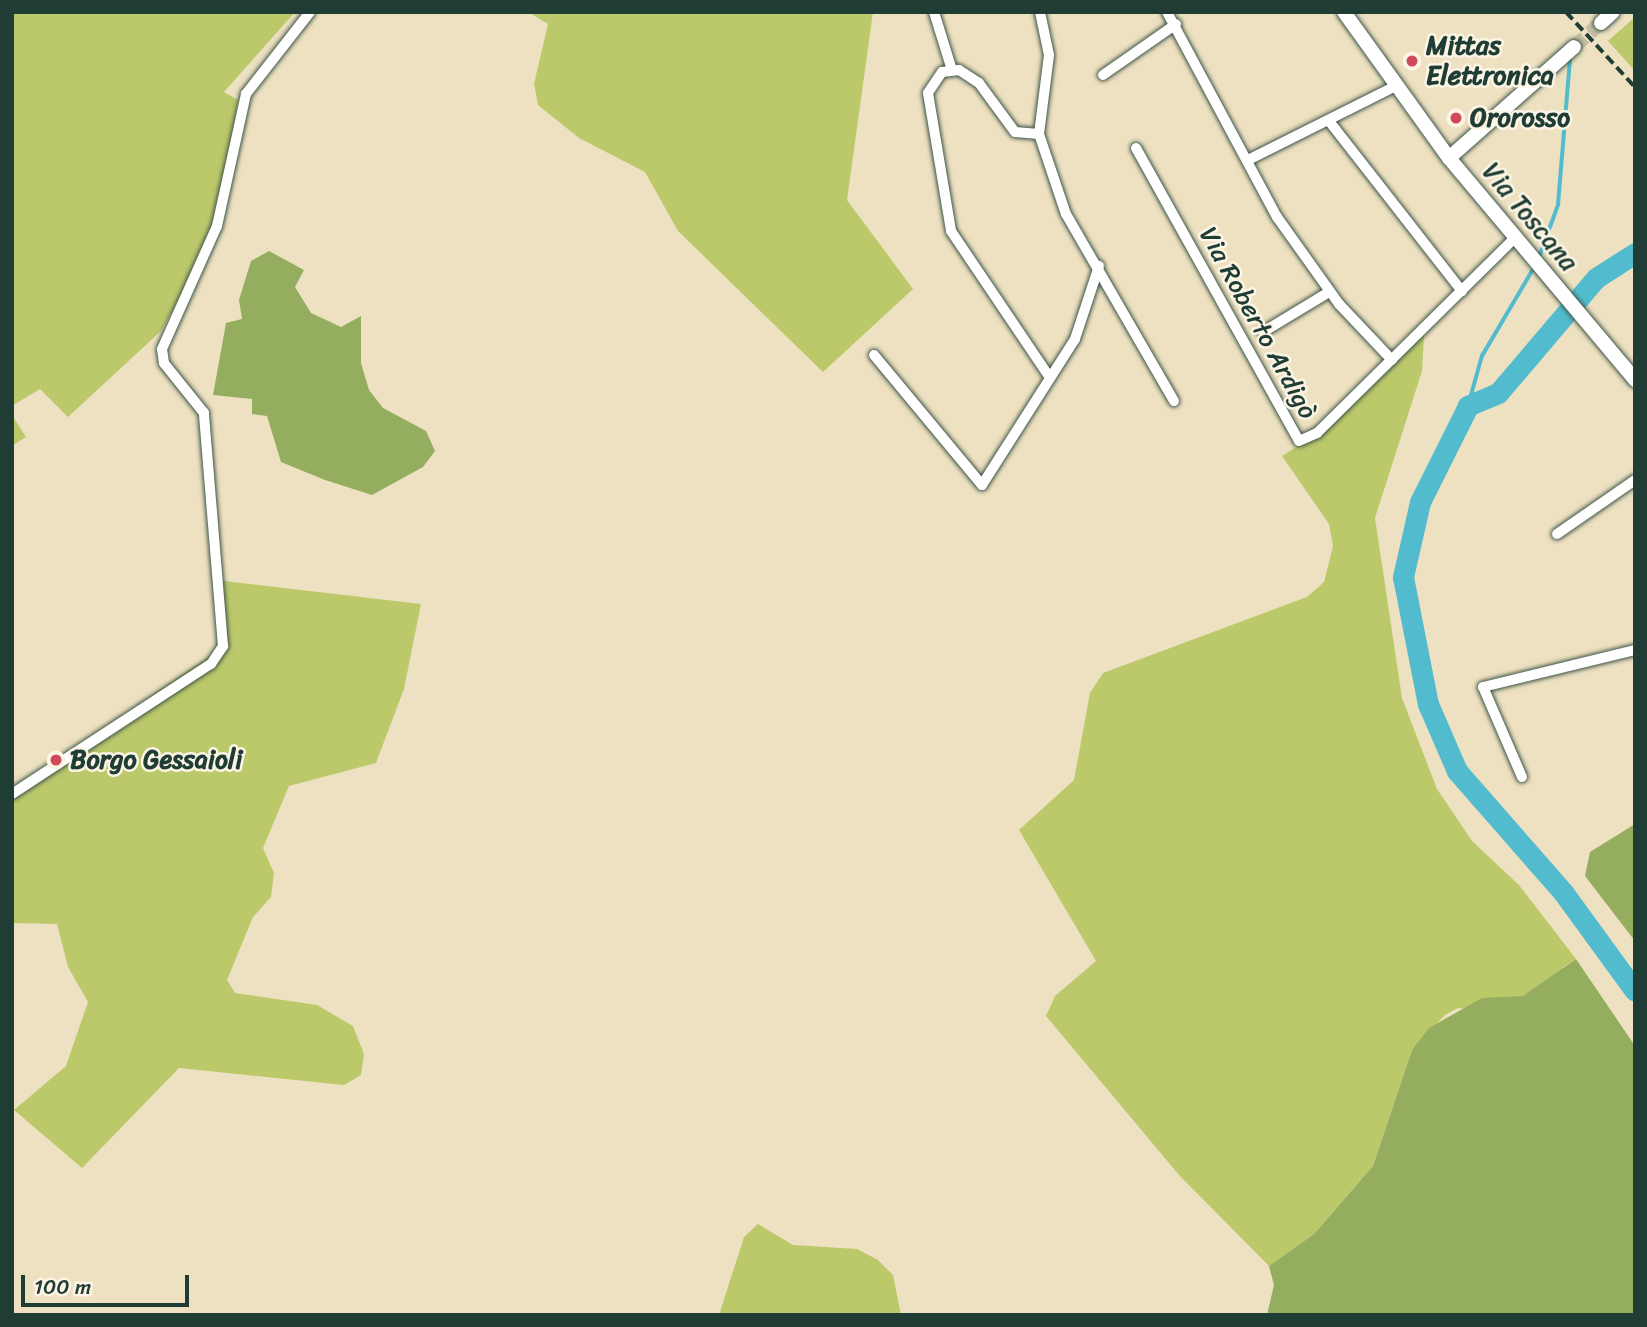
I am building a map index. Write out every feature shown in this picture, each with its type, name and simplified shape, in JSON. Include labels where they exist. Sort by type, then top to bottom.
[{"type":"main road","name":"Via Toscana","points":[[1345,12],[1448,158],[1635,380]]},
{"type":"main road","points":[[1601,23],[1613,12]]},
{"type":"main road","points":[[1448,158],[1574,47]]},
{"type":"street","points":[[12,794],[211,664],[223,646],[204,413],[164,363],[162,349],[217,226],[246,94],[310,12]]},
{"type":"street","points":[[934,12],[952,70]]},
{"type":"street","points":[[1040,12],[1049,55],[1039,134],[1066,214],[1099,266],[1174,401]]},
{"type":"street","points":[[1167,12],[1176,24],[1278,217],[1329,292],[1392,360]]},
{"type":"street","points":[[1103,75],[1176,24]]},
{"type":"street","points":[[1039,134],[1015,132],[979,83],[952,70],[942,72],[928,93],[945,211],[963,256],[1050,378]]},
{"type":"street","points":[[1248,160],[1396,86]]},
{"type":"street","points":[[1329,121],[1462,291]]},
{"type":"street","name":"Via Roberto Ardigò","points":[[1136,148],[1299,441],[1309,440],[1515,239]]},
{"type":"street","points":[[874,355],[982,485],[1074,339],[1099,266]]},
{"type":"street","points":[[1263,332],[1329,292]]},
{"type":"street","points":[[1557,534],[1635,480]]},
{"type":"street","points":[[1522,777],[1483,687],[1635,650]]},
{"type":"green space","points":[[12,12],[295,12],[224,92],[238,100],[216,218],[186,286],[161,331],[68,417],[40,389],[12,406]]},
{"type":"green space","points":[[528,12],[873,12],[847,200],[913,289],[823,372],[678,231],[645,172],[579,138],[538,105],[534,84],[548,24]]},
{"type":"green space","points":[[1635,17],[1635,71],[1608,41]]},
{"type":"green space","points":[[269,251],[304,270],[295,287],[311,313],[341,327],[361,316],[361,363],[369,390],[383,408],[426,431],[435,451],[423,467],[372,495],[325,480],[281,462],[267,416],[252,414],[252,399],[213,395],[226,323],[242,319],[239,300],[251,261]]},
{"type":"green space","points":[[1424,335],[1422,371],[1375,518],[1402,698],[1437,789],[1472,841],[1519,885],[1576,959],[1562,968],[1609,1027],[1458,1008],[1445,1015],[1412,1050],[1373,1166],[1314,1234],[1269,1266],[1179,1175],[1046,1016],[1055,996],[1096,961],[1019,830],[1074,780],[1090,693],[1103,673],[1307,597],[1324,582],[1333,546],[1329,524],[1282,456],[1326,428]]},
{"type":"green space","points":[[12,415],[26,437],[12,446]]},
{"type":"green space","points":[[216,580],[421,604],[404,689],[376,763],[289,786],[263,848],[274,873],[271,897],[253,917],[227,980],[235,993],[317,1005],[353,1026],[364,1054],[361,1075],[344,1085],[179,1068],[82,1168],[14,1110],[66,1066],[88,1002],[68,967],[57,924],[12,923],[12,801],[43,769],[217,651],[225,636]]},
{"type":"green space","points":[[1635,824],[1635,941],[1585,876],[1590,852]]},
{"type":"green space","points":[[1576,959],[1635,1046],[1635,1315],[1267,1315],[1274,1285],[1269,1266],[1314,1234],[1373,1166],[1412,1050],[1429,1028],[1482,998],[1523,996]]},
{"type":"green space","points":[[758,1224],[793,1245],[857,1249],[878,1260],[893,1275],[901,1315],[719,1315],[744,1237]]},
{"type":"waterway","points":[[1538,260],[1558,205],[1570,59]]},
{"type":"waterway","points":[[1635,253],[1596,278],[1498,393],[1468,406],[1420,502],[1403,577],[1428,704],[1457,771],[1563,892],[1635,991]]},
{"type":"waterway","points":[[1468,406],[1482,356],[1535,266]]},
{"type":"tunnel","points":[[1574,47],[1601,23]]},
{"type":"railway","points":[[1566,12],[1635,87]]},
{"type":"place","name":"Mittas Elettronica","points":[[1412,61]]},
{"type":"place","name":"Ororosso","points":[[1456,118]]},
{"type":"place","name":"Borgo Gessaioli","points":[[56,760]]}]
